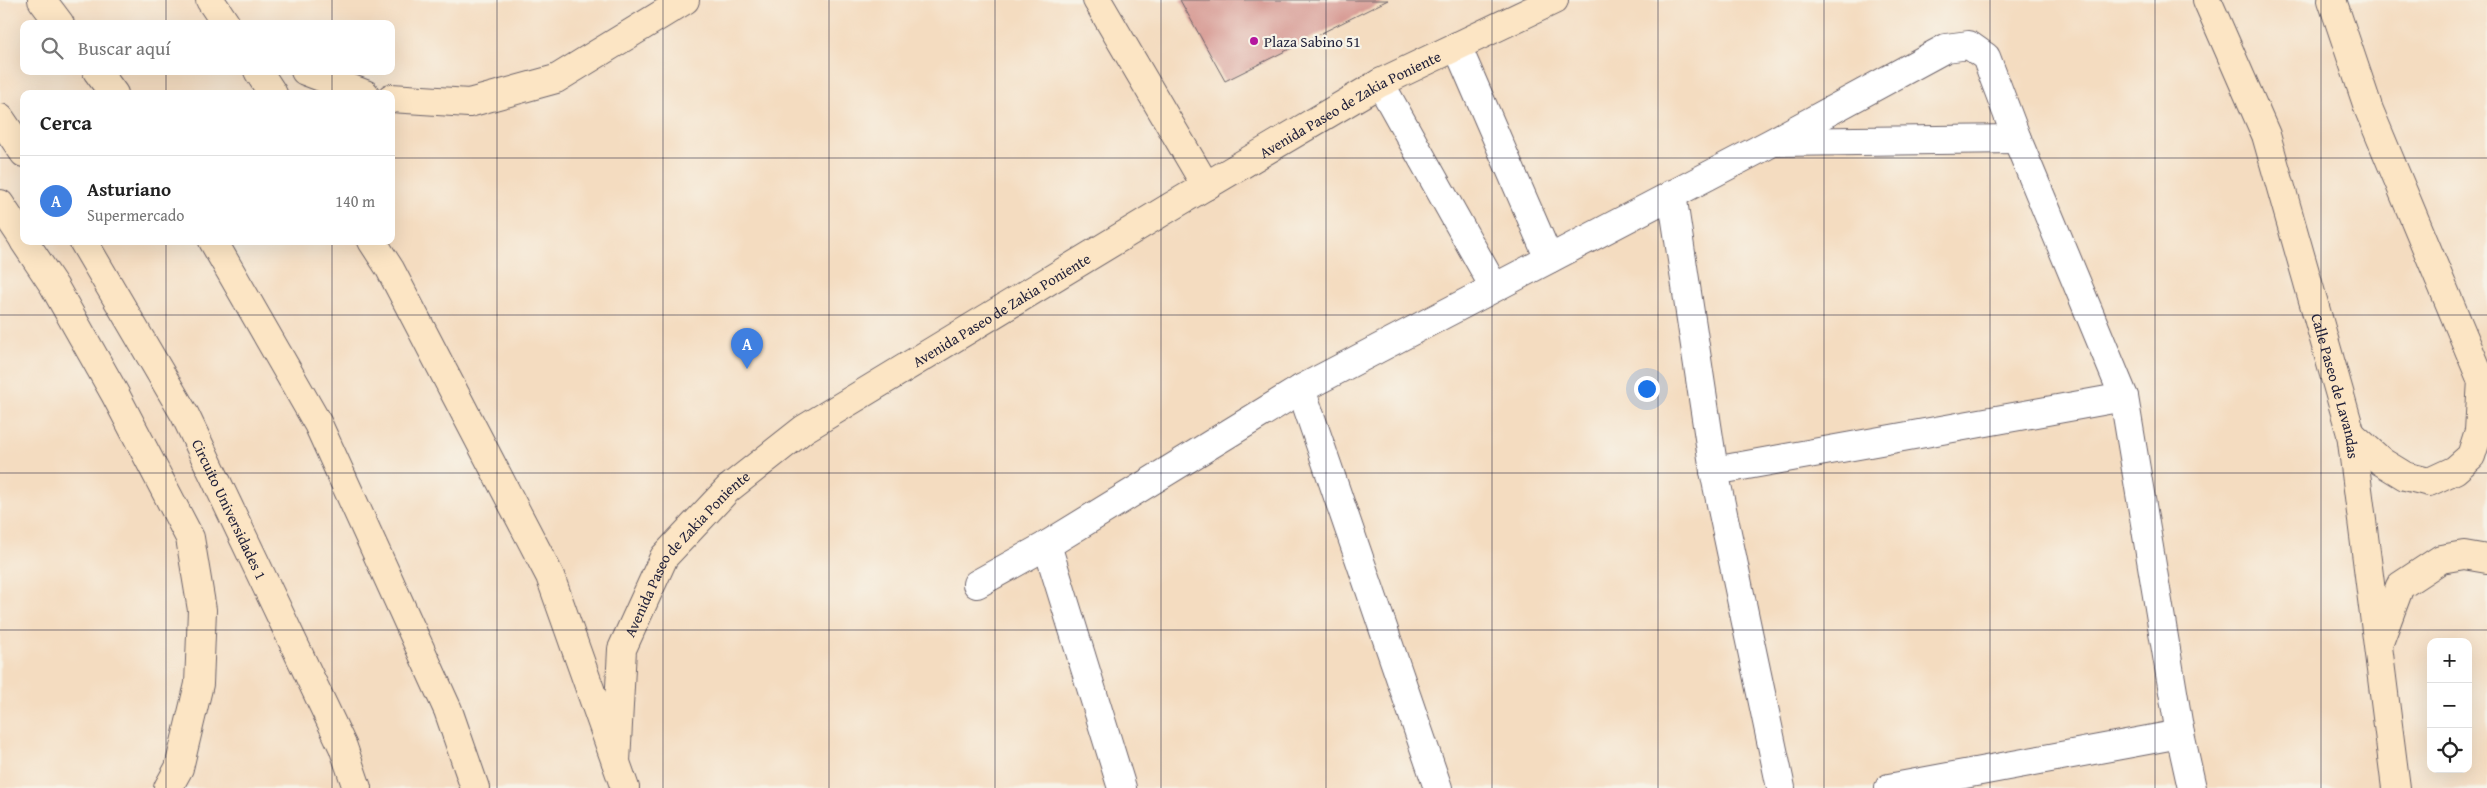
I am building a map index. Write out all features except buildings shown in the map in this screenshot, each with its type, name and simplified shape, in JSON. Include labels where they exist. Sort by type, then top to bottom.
[{"type":"street","points":[[42,0],[57,20]]},
{"type":"street","points":[[210,0],[223,20]]},
{"type":"street","points":[[395,98],[469,104],[556,78],[685,0]]},
{"type":"street","points":[[1097,0],[1206,186]]},
{"type":"street","name":"Avenida Paseo de Zakia Poniente","points":[[616,762],[622,648],[664,557],[728,489],[804,429],[1206,186],[1380,83],[1554,0]]},
{"type":"street","name":"Calle Paseo de Lavandas","points":[[2207,0],[2266,135],[2351,434],[2396,788]]},
{"type":"street","points":[[2332,0],[2369,110],[2485,386],[2479,431],[2471,456],[2455,470],[2429,482],[2405,476],[2382,462],[2351,434]]},
{"type":"street","points":[[977,584],[1047,545],[1301,390],[1946,48],[1969,45],[1986,58],[2016,139],[2124,397],[2180,734],[2192,788]]},
{"type":"street","points":[[1457,46],[1549,259]]},
{"type":"street","points":[[99,75],[111,90]]},
{"type":"street","points":[[261,75],[270,90]]},
{"type":"street","points":[[315,75],[355,90]]},
{"type":"street","points":[[1380,83],[1494,287]]},
{"type":"street","points":[[0,118],[20,147]]},
{"type":"street","points":[[1771,142],[2016,139]]},
{"type":"street","points":[[1672,194],[1714,471],[1782,788]]},
{"type":"street","points":[[0,204],[20,235]]},
{"type":"street","points":[[27,245],[54,286],[115,394],[190,538],[202,610],[199,684],[178,768],[168,788]]},
{"type":"street","name":"Circuito Universidades 1","points":[[85,245],[186,416],[343,747],[357,788]]},
{"type":"street","points":[[215,245],[318,424],[448,710],[475,788]]},
{"type":"street","points":[[375,245],[390,269],[550,576],[625,788]]},
{"type":"street","points":[[1301,390],[1438,788]]},
{"type":"street","points":[[1714,471],[2124,397]]},
{"type":"street","points":[[1047,545],[1122,788]]},
{"type":"street","points":[[2378,644],[2400,586],[2441,559],[2464,555],[2487,559]]},
{"type":"street","points":[[1889,788],[2180,734]]},
{"type":"place","name":"Plaza Sabino 51","points":[[1254,41]]},
{"type":"place","name":"Asturiano","points":[[747,369]]}]
